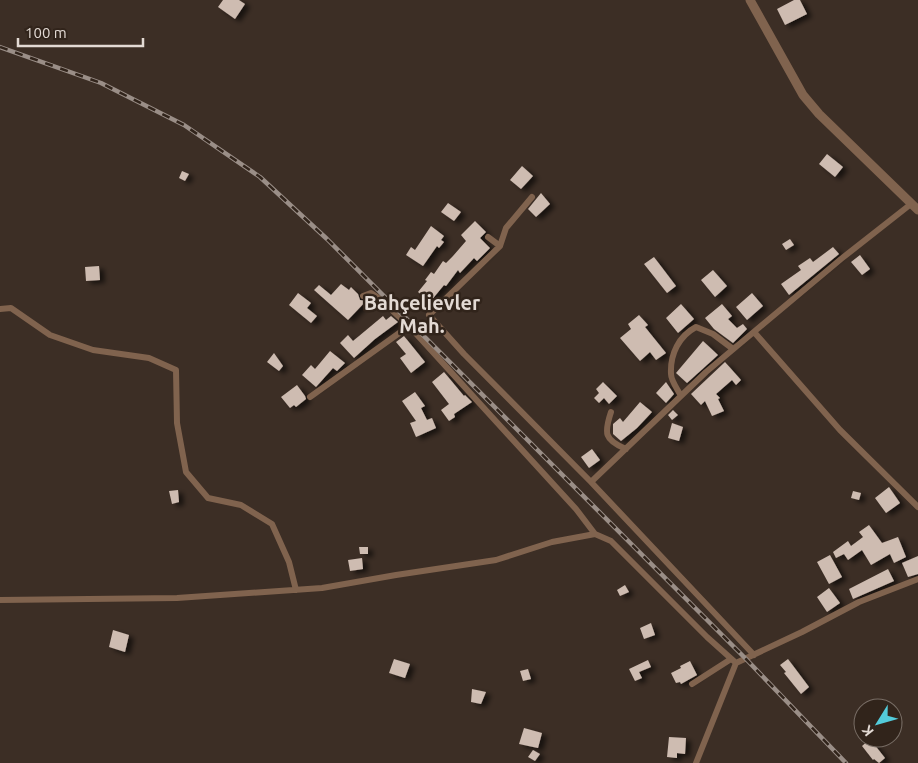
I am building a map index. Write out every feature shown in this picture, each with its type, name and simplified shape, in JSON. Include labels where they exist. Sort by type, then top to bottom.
[{"type":"street","points":[[591,482],[733,349],[841,259],[914,207],[808,101],[750,0]]},
{"type":"street","points":[[532,197],[506,228],[500,246],[429,315],[464,354],[591,482],[754,655]]},
{"type":"street","points":[[488,237],[500,246]]},
{"type":"street","points":[[363,296],[371,293],[380,299],[408,326],[569,501],[595,534],[611,541],[706,637],[733,661]]},
{"type":"street","points":[[0,309],[11,308],[50,335],[93,350],[149,358],[176,370],[176,423],[186,472],[208,498],[241,505],[272,524],[289,562],[296,590]]},
{"type":"street","points":[[310,397],[408,326]]},
{"type":"street","points":[[681,396],[671,375],[674,350],[686,332],[696,327],[713,334],[733,349]]},
{"type":"street","points":[[754,332],[840,430],[918,508]]},
{"type":"street","points":[[611,412],[606,427],[607,435],[613,444],[626,449]]},
{"type":"street","points":[[0,600],[177,598],[322,588],[496,560],[552,542],[595,534]]},
{"type":"street","points":[[692,684],[733,661],[754,655],[859,602],[918,578]]},
{"type":"street","points":[[696,763],[733,661]]},
{"type":"building","points":[[223,0],[239,0],[245,4],[235,19],[218,7]]},
{"type":"building","points":[[794,0],[800,0],[807,14],[785,25],[777,9]]},
{"type":"building","points":[[827,154],[843,167],[835,177],[819,164]]},
{"type":"building","points":[[522,166],[533,176],[521,189],[510,180]]},
{"type":"building","points":[[182,171],[189,174],[185,181],[179,178]]},
{"type":"building","points":[[541,193],[550,204],[536,217],[528,209]]},
{"type":"building","points":[[448,203],[461,212],[454,221],[441,212]]},
{"type":"building","points":[[475,221],[486,232],[480,238],[490,248],[477,261],[474,258],[460,273],[458,270],[446,286],[444,285],[430,302],[418,292],[427,281],[425,280],[431,272],[434,274],[443,261],[446,263],[466,241],[461,235]]},
{"type":"building","points":[[431,226],[444,236],[441,240],[444,242],[439,248],[437,246],[423,266],[406,255],[411,247],[415,250]]},
{"type":"building","points":[[790,239],[794,245],[786,250],[782,244]]},
{"type":"building","points":[[833,247],[839,254],[789,295],[781,284],[801,270],[798,266],[810,258],[813,262]]},
{"type":"building","points":[[860,255],[870,269],[862,275],[851,262]]},
{"type":"building","points":[[654,257],[676,286],[667,293],[644,264]]},
{"type":"building","points":[[99,266],[100,280],[86,281],[85,267]]},
{"type":"building","points":[[713,270],[727,286],[715,297],[701,280]]},
{"type":"building","points":[[341,284],[349,290],[351,287],[358,294],[360,300],[366,301],[348,320],[314,290],[319,285],[331,295]]},
{"type":"building","points":[[298,293],[311,303],[307,308],[317,316],[311,323],[289,305]]},
{"type":"building","points":[[752,293],[763,306],[747,320],[736,307]]},
{"type":"building","points":[[681,304],[694,319],[678,333],[666,318]]},
{"type":"building","points":[[722,304],[732,316],[728,319],[737,328],[743,324],[747,329],[733,343],[714,329],[705,318]]},
{"type":"building","points":[[639,315],[648,325],[645,327],[666,353],[656,360],[650,352],[640,361],[620,338],[631,329],[628,324]]},
{"type":"building","points":[[383,316],[386,320],[391,316],[398,322],[354,358],[340,343],[348,335],[353,341]]},
{"type":"building","points":[[404,336],[425,362],[411,373],[400,358],[406,354],[396,342]]},
{"type":"building","points":[[703,341],[718,355],[687,383],[676,373]]},
{"type":"building","points":[[330,351],[345,363],[337,371],[333,368],[316,387],[302,375],[311,365],[315,369]]},
{"type":"building","points":[[274,353],[283,366],[279,371],[267,362]]},
{"type":"building","points":[[725,362],[741,380],[736,385],[732,380],[716,394],[720,398],[718,399],[724,411],[712,416],[705,401],[701,405],[691,394]]},
{"type":"building","points":[[444,372],[464,396],[472,402],[454,414],[455,417],[449,421],[441,410],[449,404],[432,382]]},
{"type":"building","points":[[603,382],[617,396],[609,404],[604,398],[599,403],[594,398],[599,393],[596,389]]},
{"type":"building","points":[[666,382],[674,394],[666,403],[656,393]]},
{"type":"building","points":[[297,385],[306,399],[296,407],[294,405],[290,408],[281,397]]},
{"type":"building","points":[[415,392],[425,406],[421,408],[427,420],[432,418],[436,428],[416,437],[410,423],[416,421],[402,401]]},
{"type":"building","points":[[640,402],[652,412],[621,441],[613,434],[613,424],[620,418],[623,422]]},
{"type":"building","points":[[673,410],[678,415],[672,420],[668,415]]},
{"type":"building","points":[[672,423],[683,427],[679,441],[668,438]]},
{"type":"building","points":[[592,449],[600,460],[589,468],[581,457]]},
{"type":"building","points":[[889,487],[900,503],[886,513],[875,498]]},
{"type":"building","points":[[178,490],[179,502],[172,504],[169,491]]},
{"type":"building","points":[[853,491],[861,493],[859,500],[851,498]]},
{"type":"building","points":[[869,525],[882,543],[898,537],[906,557],[894,563],[890,554],[871,565],[862,550],[848,560],[844,554],[836,558],[833,552],[848,541],[851,546],[863,537],[859,532]]},
{"type":"building","points":[[359,547],[368,547],[368,554],[360,554]]},
{"type":"building","points":[[830,555],[842,577],[829,584],[817,562]]},
{"type":"building","points":[[918,556],[918,574],[908,577],[902,563]]},
{"type":"building","points":[[362,558],[363,569],[350,571],[348,560]]},
{"type":"building","points":[[888,569],[894,581],[853,599],[849,589]]},
{"type":"building","points":[[625,585],[629,592],[620,596],[617,590]]},
{"type":"building","points":[[829,588],[840,603],[827,612],[817,597]]},
{"type":"building","points":[[651,623],[655,635],[644,639],[640,628]]},
{"type":"building","points":[[113,630],[129,635],[125,652],[109,647]]},
{"type":"building","points":[[394,659],[410,664],[405,678],[389,673]]},
{"type":"building","points":[[788,659],[809,687],[801,694],[780,665]]},
{"type":"building","points":[[648,660],[651,667],[639,672],[642,678],[635,681],[629,669]]},
{"type":"building","points":[[690,661],[697,675],[681,684],[680,682],[676,683],[671,673]]},
{"type":"building","points":[[528,669],[531,679],[523,681],[520,671]]},
{"type":"building","points":[[472,689],[486,692],[481,704],[471,702]]},
{"type":"building","points":[[524,728],[542,733],[538,748],[519,744]]},
{"type":"building","points":[[669,737],[686,738],[685,754],[677,753],[677,758],[667,757]]},
{"type":"building","points":[[864,748],[877,748],[885,758],[879,763],[873,760]]},
{"type":"building","points":[[533,750],[540,754],[535,761],[528,757]]},
{"type":"railway","points":[[0,47],[101,83],[184,125],[260,177],[327,239],[746,659],[846,763]]},
{"type":"district","name":"Bahçelievler Mah.","points":[[422,314]]}]
